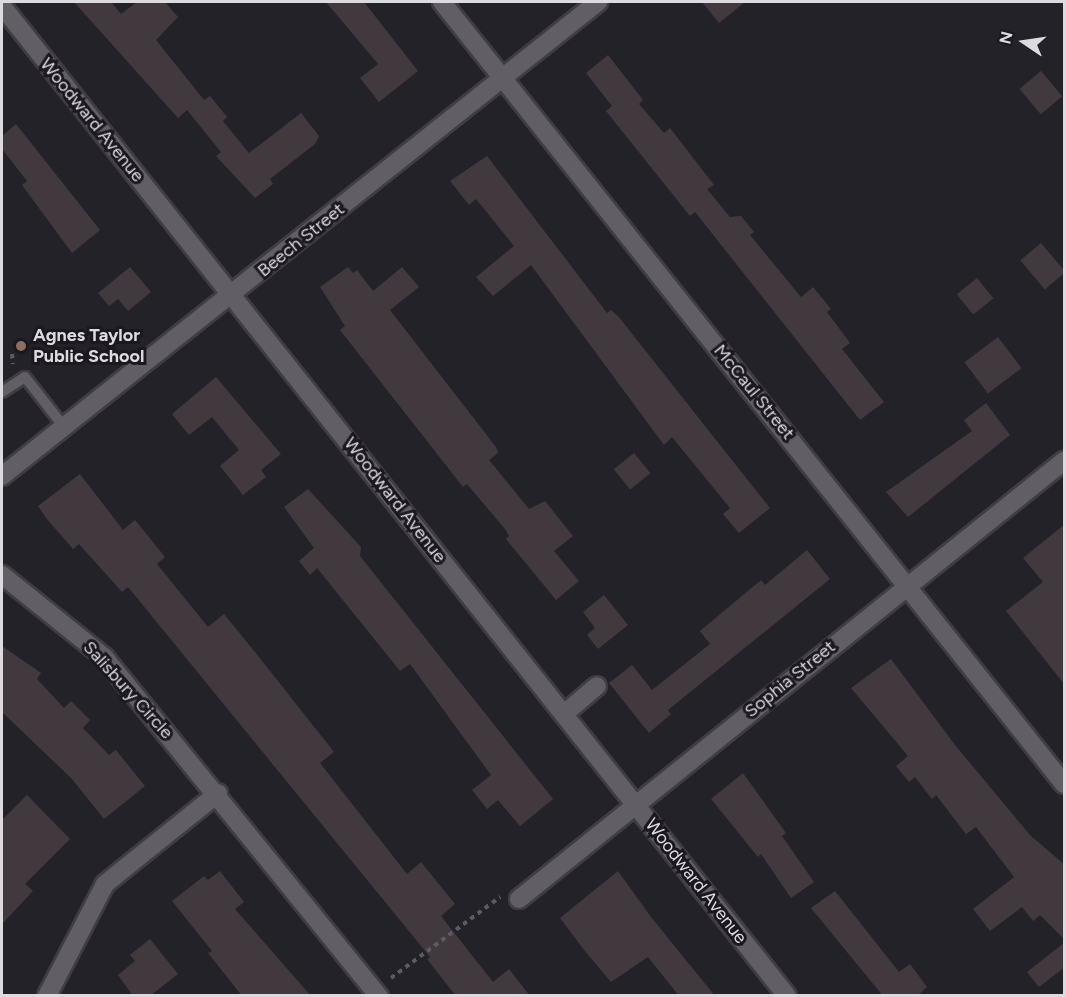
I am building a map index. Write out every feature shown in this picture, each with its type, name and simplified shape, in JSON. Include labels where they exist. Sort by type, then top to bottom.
[{"type":"street","name":"McCaul Street","points":[[441,2],[1065,784]]},
{"type":"street","name":"Beech Street","points":[[2,476],[233,295],[598,2]]},
{"type":"street","name":"Woodward Avenue","points":[[2,6],[787,996]]},
{"type":"street","name":"Sophia Street","points":[[519,899],[907,585],[1065,461]]},
{"type":"street","name":"Salisbury Circle","points":[[2,575],[104,657],[218,793],[377,993]]},
{"type":"street","points":[[564,714],[597,686]]},
{"type":"street","points":[[47,996],[105,884],[218,793]]},
{"type":"lane","points":[[2,392],[25,377],[64,427]]},
{"type":"path","points":[[377,993],[481,908],[502,896],[519,899]]},
{"type":"building","points":[[74,2],[111,2],[121,14],[137,2],[165,2],[178,17],[156,40],[204,100],[210,96],[227,117],[223,121],[249,153],[301,113],[319,136],[315,144],[270,179],[273,184],[255,198],[216,156],[221,152],[187,110],[178,118]]},
{"type":"building","points":[[326,2],[364,2],[418,71],[379,102],[360,78],[378,64]]},
{"type":"building","points":[[702,2],[745,2],[719,23]]},
{"type":"building","points":[[608,55],[643,100],[639,104],[664,133],[670,128],[714,185],[707,189],[730,217],[741,216],[754,232],[750,235],[801,297],[813,287],[831,309],[827,312],[850,343],[842,349],[884,402],[860,420],[695,212],[690,216],[606,111],[612,106],[586,73]]},
{"type":"building","points":[[1041,71],[1062,96],[1041,114],[1020,89]]},
{"type":"building","points":[[16,124],[100,230],[72,253],[22,185],[27,181],[2,149],[2,136]]},
{"type":"building","points":[[487,156],[607,313],[611,310],[618,316],[770,508],[739,533],[723,514],[730,508],[672,437],[664,445],[531,265],[493,296],[476,277],[514,246],[476,199],[469,205],[450,181]]},
{"type":"building","points":[[1041,243],[1064,270],[1064,273],[1045,289],[1020,260]]},
{"type":"building","points":[[130,267],[151,292],[128,311],[118,299],[109,306],[98,293]]},
{"type":"building","points":[[348,267],[353,273],[357,270],[373,291],[402,267],[419,287],[390,310],[496,447],[498,453],[489,460],[529,509],[545,501],[573,536],[554,551],[579,581],[556,600],[506,539],[509,536],[505,529],[467,484],[463,487],[340,330],[345,326],[320,287]]},
{"type":"building","points":[[977,278],[993,298],[973,315],[957,294]]},
{"type":"building","points":[[998,337],[1021,368],[988,393],[964,362]]},
{"type":"building","points":[[216,377],[281,454],[261,470],[266,477],[243,495],[220,466],[239,450],[212,417],[189,435],[172,414]]},
{"type":"building","points":[[986,403],[1010,435],[908,517],[886,492],[972,431],[964,420]]},
{"type":"building","points":[[634,453],[650,473],[630,490],[614,469]]},
{"type":"building","points":[[80,474],[123,530],[135,520],[165,557],[157,564],[208,627],[224,614],[255,652],[334,752],[320,763],[407,874],[421,862],[455,904],[441,916],[493,982],[509,969],[530,996],[456,996],[427,959],[430,957],[128,587],[122,592],[79,544],[73,549],[46,518],[38,506]]},
{"type":"building","points":[[308,489],[361,547],[360,556],[553,799],[520,826],[498,800],[487,809],[472,790],[491,775],[410,664],[400,671],[317,568],[310,575],[299,561],[314,548],[284,507]]},
{"type":"building","points":[[1065,524],[1065,685],[1006,611],[1043,582],[1023,558]]},
{"type":"building","points":[[807,550],[830,579],[668,710],[671,714],[649,733],[609,683],[632,665],[652,690],[710,644],[700,631],[761,580],[765,585]]},
{"type":"building","points":[[604,595],[628,625],[598,649],[587,635],[595,628],[583,612]]},
{"type":"building","points":[[2,646],[41,673],[37,679],[64,708],[71,701],[90,720],[83,728],[109,755],[116,750],[145,786],[104,819],[72,779],[2,712]]},
{"type":"building","points":[[891,659],[955,745],[1030,835],[1065,865],[1065,940],[1040,915],[1033,921],[1022,907],[990,931],[973,909],[1014,877],[976,827],[966,834],[936,795],[932,799],[915,777],[909,782],[896,766],[908,756],[851,688]]},
{"type":"building","points":[[743,773],[786,833],[782,836],[814,882],[791,898],[761,854],[758,857],[711,799]]},
{"type":"building","points":[[27,795],[70,839],[25,884],[33,891],[2,924],[2,820]]},
{"type":"building","points":[[220,871],[244,902],[235,909],[311,996],[242,996],[208,953],[212,951],[172,901],[204,876],[208,880]]},
{"type":"building","points":[[618,871],[651,917],[715,996],[679,996],[648,957],[611,982],[584,950],[560,918]]},
{"type":"building","points":[[835,891],[899,972],[910,964],[927,987],[917,996],[883,996],[811,908]]},
{"type":"building","points":[[150,939],[178,974],[150,996],[133,996],[118,975],[135,961],[130,955]]},
{"type":"building","points":[[1065,942],[1065,967],[1039,987],[1027,972]]},
{"type":"place","name":"Agnes Taylor Public School","points":[[21,346]]}]
